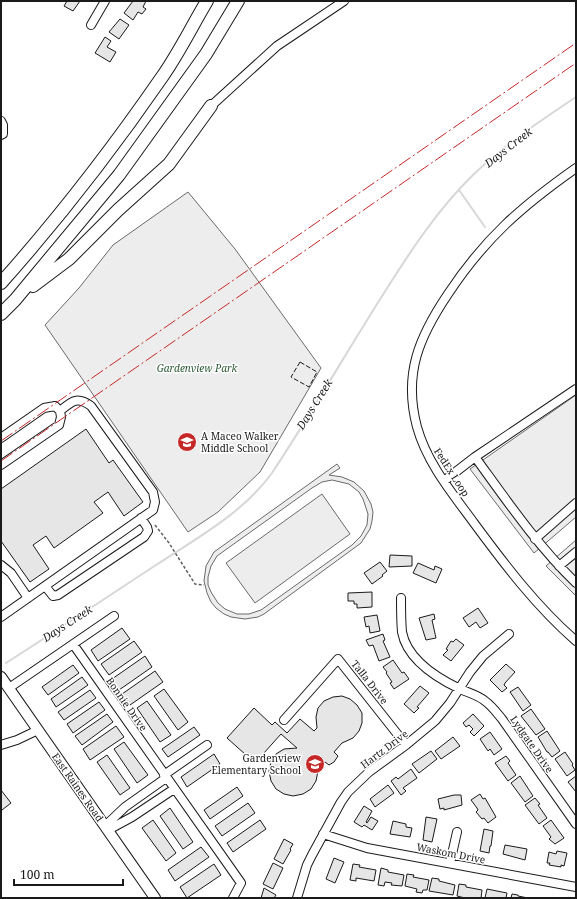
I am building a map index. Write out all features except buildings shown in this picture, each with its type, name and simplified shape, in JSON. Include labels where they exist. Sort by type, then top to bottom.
[{"type":"highway","points":[[1,283],[25,256],[87,179],[158,82],[207,1]]},
{"type":"highway","points":[[1,314],[15,300],[119,176],[206,54],[238,1]]},
{"type":"highway","points":[[15,300],[69,259],[118,210],[169,164],[211,106]]},
{"type":"main road","name":"East Raines Road","points":[[1,677],[155,898]]},
{"type":"street","points":[[91,25],[105,1]]},
{"type":"street","points":[[211,106],[277,46],[344,1]]},
{"type":"street","points":[[1,121],[3,125],[3,134],[1,135]]},
{"type":"street","name":"FedEx Loop","points":[[576,168],[529,202],[489,240],[468,265],[428,326],[421,341],[413,375],[412,401],[423,444],[444,481],[500,559],[517,580],[548,615],[576,641]]},
{"type":"street","points":[[444,481],[475,457],[576,389]]},
{"type":"street","points":[[1,617],[153,510],[155,502],[153,492],[91,406],[83,400],[76,400],[60,411]]},
{"type":"street","points":[[1,438],[44,408],[55,406],[60,411],[61,417],[59,425],[1,465]]},
{"type":"street","points":[[475,457],[535,539],[576,583]]},
{"type":"street","points":[[535,539],[576,503]]},
{"type":"street","points":[[45,586],[53,596],[58,595],[144,537],[148,531],[144,516]]},
{"type":"street","points":[[559,566],[576,552]]},
{"type":"street","points":[[1,566],[11,573],[28,598]]},
{"type":"street","name":"Lydgate Drive","points":[[401,598],[402,632],[411,651],[428,670],[460,689],[486,701],[496,711],[576,824]]},
{"type":"street","points":[[9,688],[114,616]]},
{"type":"street","name":"Hartz Drive","points":[[298,898],[307,865],[341,802],[354,785],[435,722],[450,704],[470,672],[483,656],[509,634]]},
{"type":"street","name":"Bonnie Drive","points":[[73,644],[241,882],[233,898]]},
{"type":"street","name":"Talla Drive","points":[[284,720],[338,659],[406,745]]},
{"type":"street","points":[[1,745],[17,740],[38,730]]},
{"type":"street","points":[[106,828],[125,807],[207,745]]},
{"type":"street","points":[[106,828],[132,817],[174,789]]},
{"type":"street","points":[[450,863],[457,832]]},
{"type":"street","name":"Waskom Drive","points":[[323,834],[367,848],[576,887]]},
{"type":"path","points":[[144,516],[169,543],[195,584],[204,585]]},
{"type":"shaded area","name":"Gardenview Park","points":[[188,192],[235,249],[321,368],[260,472],[218,512],[188,532],[45,325],[79,288],[113,245]]},
{"type":"shaded area","points":[[576,395],[576,517],[534,553],[470,469]]},
{"type":"shaded area","points":[[337,464],[340,468],[329,475],[342,477],[354,482],[364,491],[371,504],[373,512],[370,529],[361,543],[258,617],[245,619],[231,617],[216,608],[211,602],[204,581],[206,566],[214,552]],"holes":[[[332,480],[349,484],[359,492],[368,514],[367,525],[361,536],[352,545],[261,610],[249,614],[237,614],[225,609],[218,603],[208,585],[208,577],[211,566],[217,556],[322,482]]]},
{"type":"shaded area","points":[[322,494],[350,534],[255,603],[226,563]]},
{"type":"shaded area","points":[[576,540],[576,596],[546,566]]},
{"type":"waterway","name":"Days Creek","points":[[6,663],[203,535],[233,513],[247,500],[272,473],[414,247],[448,202],[473,175],[510,143],[576,97]]},
{"type":"waterway","points":[[459,190],[485,227]]},
{"type":"fence","points":[[300,362],[317,372],[309,387],[291,377],[300,362]]},
{"type":"power","points":[[1,441],[576,43]]},
{"type":"power","points":[[1,461],[576,63]]},
{"type":"place","name":"A Maceo Walker Middle School","points":[[187,442]]},
{"type":"place","name":"Gardenview Elementary School","points":[[315,764]]}]
